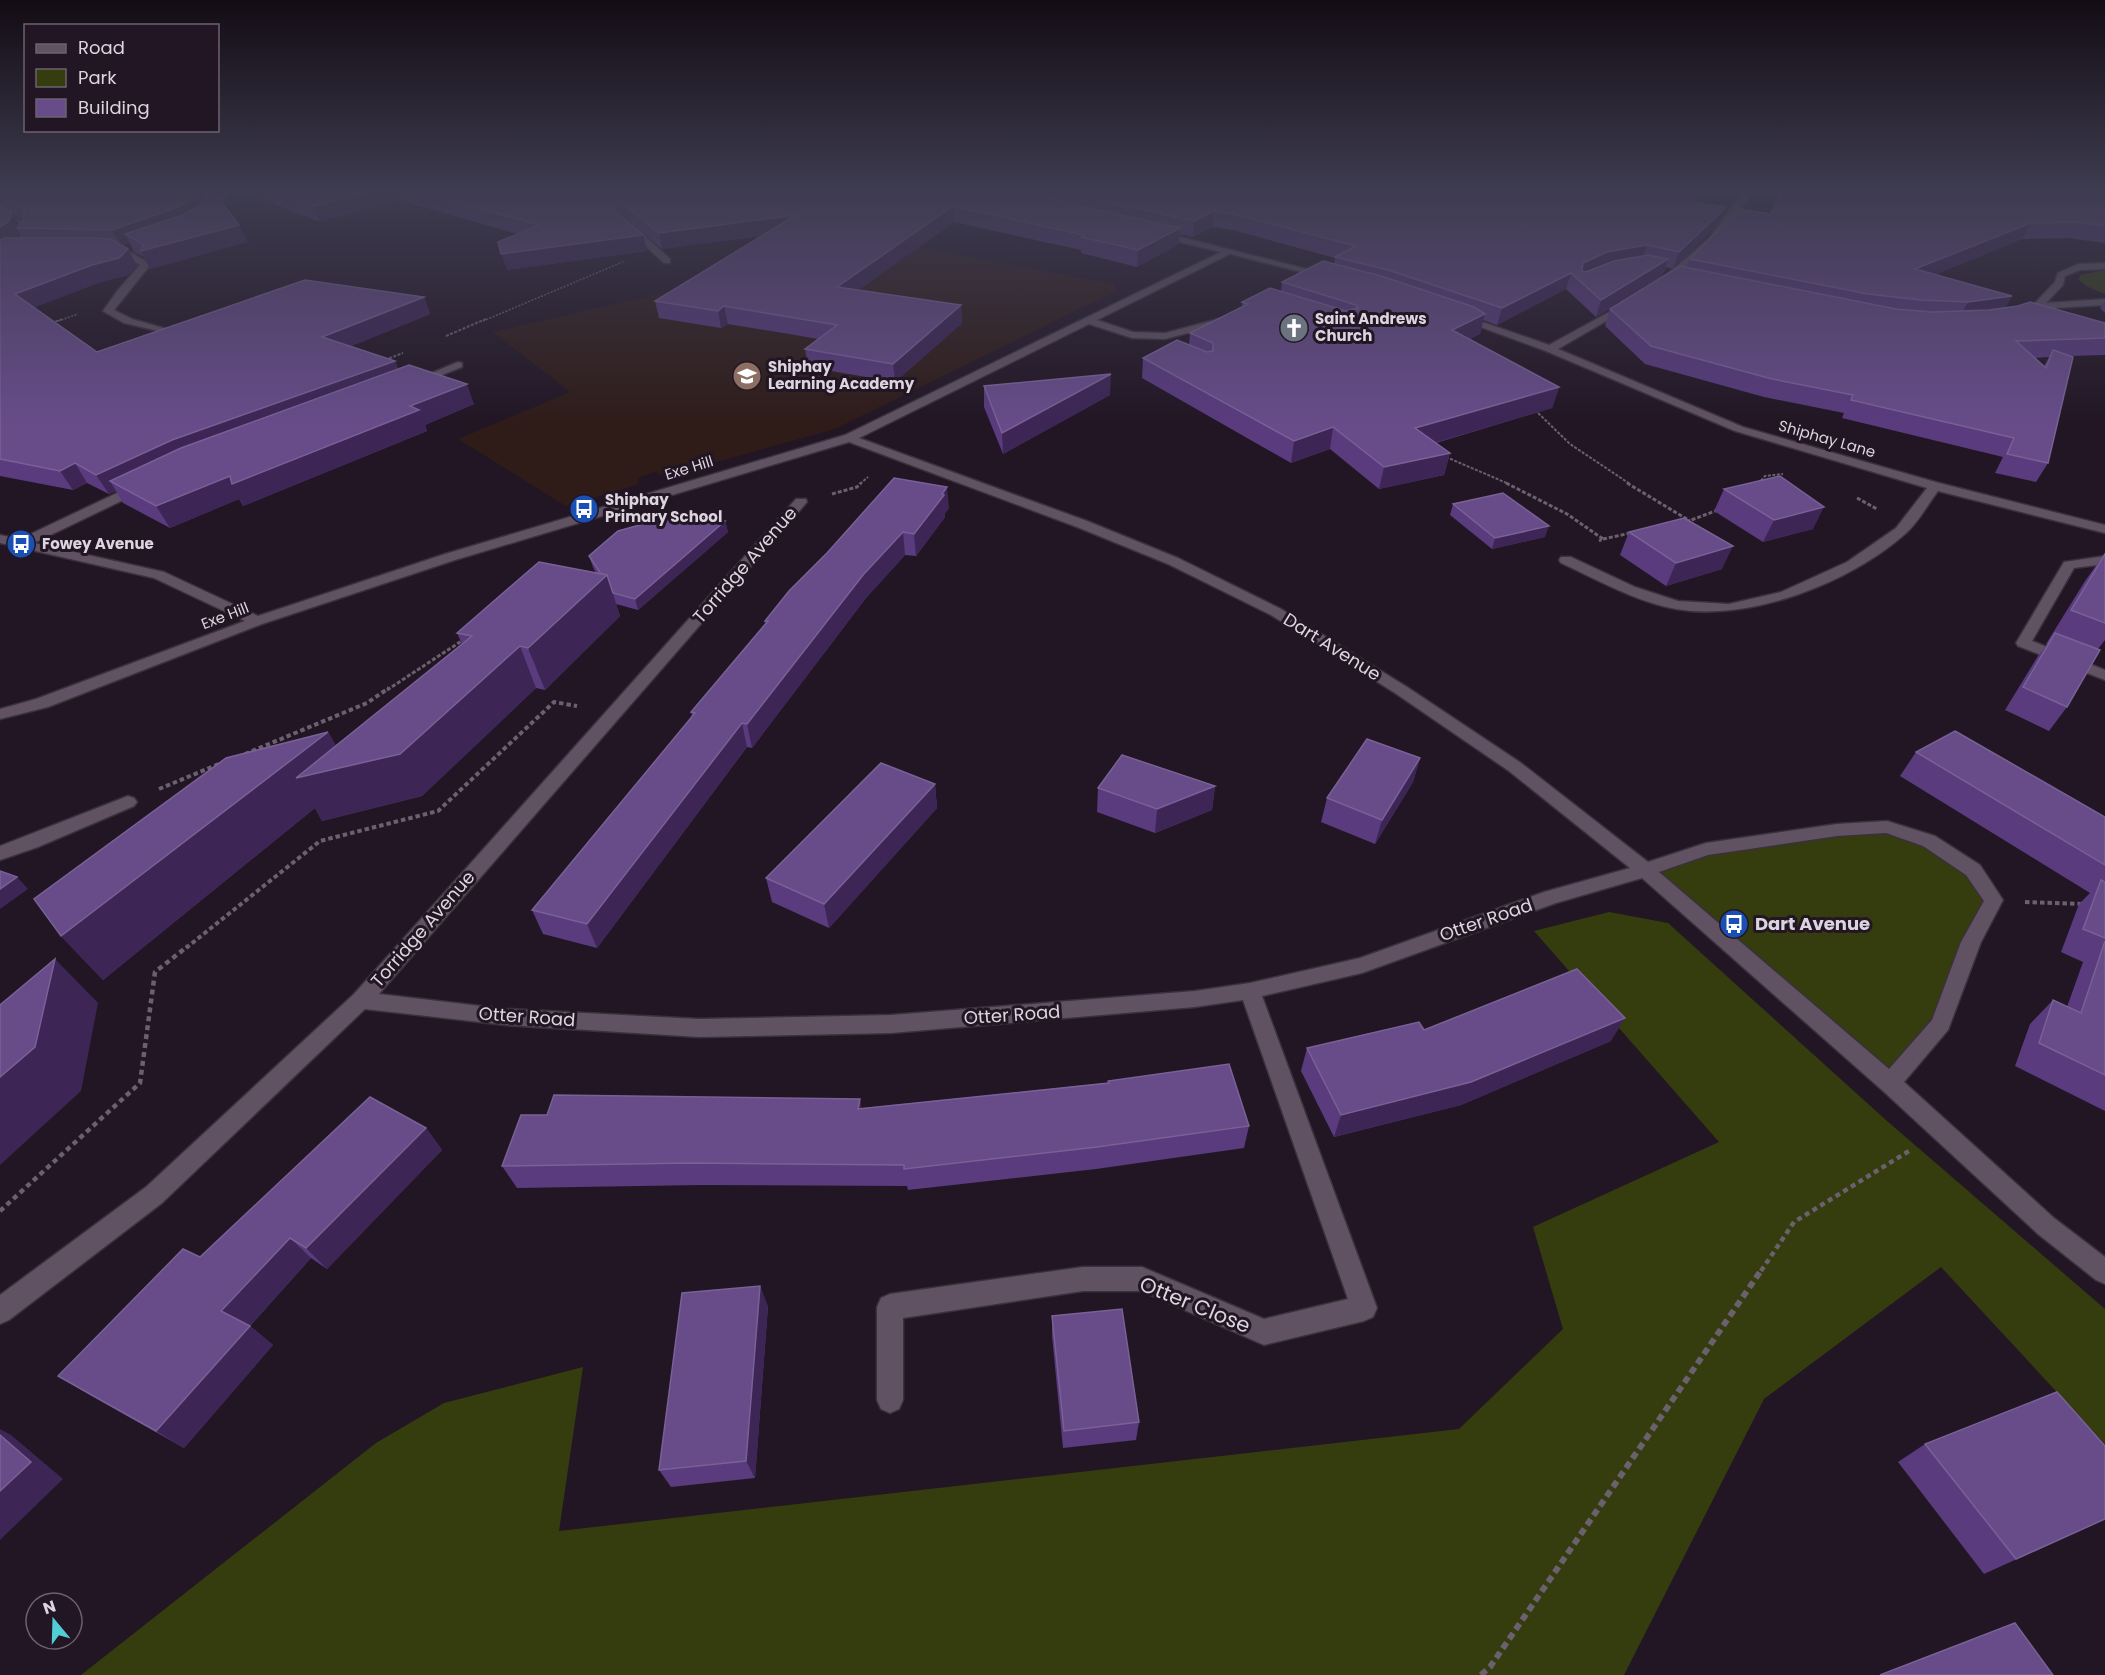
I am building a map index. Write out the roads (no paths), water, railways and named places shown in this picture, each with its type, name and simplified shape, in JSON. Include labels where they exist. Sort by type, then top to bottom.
[{"type":"street","points":[[143,267],[108,311],[128,321],[162,331]]},
{"type":"street","name":"Exe Hill","points":[[0,714],[42,703],[257,621],[450,557],[849,438],[1196,267]]},
{"type":"street","points":[[1294,267],[1335,278]]},
{"type":"street","points":[[1655,288],[1684,267]]},
{"type":"street","points":[[2037,306],[2060,283],[2061,275],[2078,267]]},
{"type":"street","points":[[2060,283],[2105,301]]},
{"type":"street","points":[[1550,349],[1638,300]]},
{"type":"street","points":[[2011,315],[2037,306],[2105,301]]},
{"type":"street","points":[[1089,321],[1131,335],[1166,340],[1233,316]]},
{"type":"street","name":"Shiphay Lane","points":[[1454,316],[1550,349],[1739,429],[1935,486],[2105,529]]},
{"type":"street","points":[[408,384],[458,365]]},
{"type":"street","name":"Dart Avenue","points":[[849,438],[1082,524],[1173,561],[1276,612],[1401,690],[1515,767],[1645,870],[1890,1083],[2046,1226],[2105,1272]]},
{"type":"street","points":[[21,544],[148,484]]},
{"type":"street","points":[[1566,560],[1630,590],[1677,605],[1729,608],[1786,595],[1852,566],[1901,531],[1935,486]]},
{"type":"street","name":"Torridge Avenue","points":[[0,1311],[154,1196],[361,1000],[801,502]]},
{"type":"street","points":[[0,539],[159,575],[257,621]]},
{"type":"street","points":[[2105,560],[2069,565],[2023,643],[2105,675]]},
{"type":"street","points":[[0,852],[32,842],[128,802]]},
{"type":"street","name":"Otter Road","points":[[361,1000],[506,1017],[699,1028],[891,1024],[1195,999],[1250,991],[1362,965],[1551,897],[1645,870],[1706,849],[1779,837],[1887,827],[1929,841],[1973,870],[1994,900],[1971,942],[1941,1024],[1890,1083]]},
{"type":"street","name":"Otter Close","points":[[890,1400],[890,1307],[1083,1279],[1142,1279],[1264,1332],[1364,1308],[1250,991]]},
{"type":"place","name":"Saint Andrews Church","points":[[1294,328]]},
{"type":"place","name":"Shiphay Learning Academy","points":[[747,376]]},
{"type":"place","name":"Shiphay Primary School","points":[[584,509]]},
{"type":"place","name":"Fowey Avenue","points":[[21,544]]},
{"type":"place","name":"Dart Avenue","points":[[1734,924]]}]
